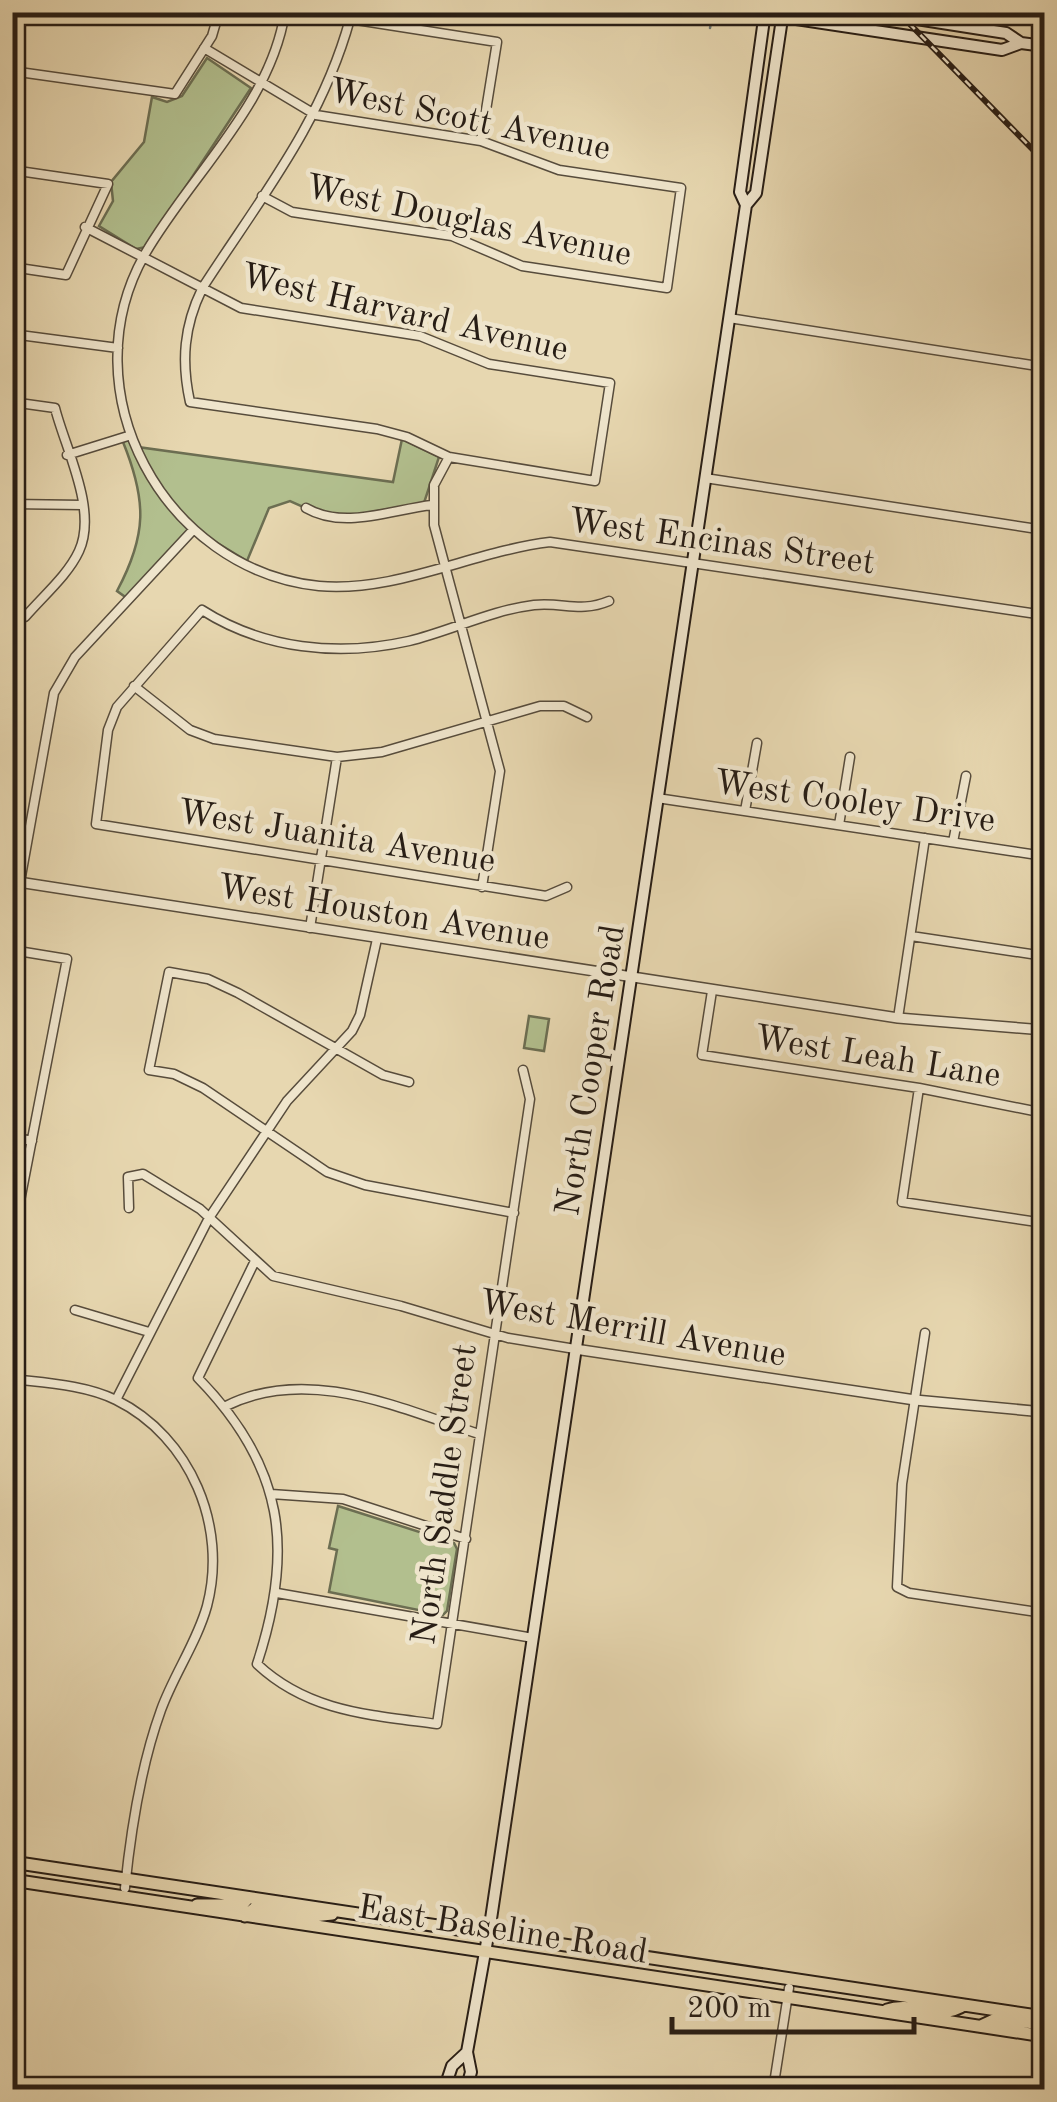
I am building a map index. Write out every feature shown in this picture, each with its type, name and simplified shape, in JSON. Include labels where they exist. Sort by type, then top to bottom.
[{"type":"main road","points":[[748,12],[1002,50],[1020,43]]},
{"type":"main road","points":[[872,12],[1006,34],[1020,43],[1044,46]]},
{"type":"main road","name":"North Cooper Road","points":[[746,206],[740,192],[765,14]]},
{"type":"main road","name":"North Cooper Road","points":[[467,2052],[487,1943],[746,206],[756,193],[783,15]]},
{"type":"main road","name":"East Baseline Road","points":[[12,1862],[125,1884],[346,1912],[487,1943],[1044,2036]]},
{"type":"main road","name":"East Baseline Road","points":[[12,1880],[245,1916],[964,2005],[1044,2021]]},
{"type":"main road","points":[[183,1907],[216,1902],[242,1905],[248,1898]]},
{"type":"main road","points":[[245,1916],[255,1908],[313,1916],[346,1912]]},
{"type":"main road","points":[[884,2012],[903,2006],[946,2013],[964,2005]]},
{"type":"main road","points":[[980,2026],[996,2019],[1044,2021]]},
{"type":"main road","points":[[444,2090],[452,2066],[467,2052]]},
{"type":"main road","points":[[466,2090],[471,2072],[467,2052]]},
{"type":"street","points":[[12,71],[175,94],[204,48],[218,12]]},
{"type":"street","name":"West Encinas Street","points":[[285,12],[277,51],[260,84],[144,258],[124,306],[118,348],[128,436],[161,492],[192,530],[218,551],[247,565],[319,586],[390,580],[550,542],[1044,615]]},
{"type":"street","points":[[481,141],[496,42],[350,19],[337,68],[316,115],[202,289],[185,340],[183,371],[190,402],[377,430],[407,437],[449,458],[434,486],[432,505],[500,770],[482,887]]},
{"type":"street","name":"West Scott Avenue","points":[[204,48],[316,115],[481,141],[558,170],[681,188],[667,288]]},
{"type":"street","points":[[12,170],[108,184],[66,274],[12,268]]},
{"type":"street","name":"West Douglas Avenue","points":[[262,196],[292,212],[452,236],[522,266],[667,288]]},
{"type":"street","name":"West Harvard Avenue","points":[[86,227],[241,308],[420,336],[489,364],[610,382],[595,481],[449,458]]},
{"type":"street","points":[[729,318],[1044,367]]},
{"type":"street","points":[[12,334],[118,348]]},
{"type":"street","points":[[12,402],[55,408],[82,505],[80,548],[25,616],[12,615]]},
{"type":"street","points":[[67,455],[128,436]]},
{"type":"street","points":[[705,478],[1044,530]]},
{"type":"street","points":[[12,504],[58,508],[82,505]]},
{"type":"street","points":[[306,508],[322,517],[353,519],[432,505]]},
{"type":"street","points":[[16,881],[54,692],[75,657],[192,530]]},
{"type":"street","points":[[587,717],[564,706],[540,706],[382,752],[337,757],[214,739],[179,722],[134,686],[202,610],[258,638],[332,649],[408,641],[534,605],[588,610],[610,602]]},
{"type":"street","name":"West Juanita Avenue","points":[[134,686],[117,707],[108,730],[96,824],[546,896],[568,887]]},
{"type":"street","points":[[745,811],[756,743]]},
{"type":"street","points":[[310,928],[337,757]]},
{"type":"street","points":[[839,825],[850,757]]},
{"type":"street","points":[[953,842],[966,776]]},
{"type":"street","name":"West Cooley Drive","points":[[657,798],[1044,856]]},
{"type":"street","points":[[898,1018],[925,838]]},
{"type":"street","name":"West Houston Avenue","points":[[16,881],[898,1018],[1044,1030]]},
{"type":"street","points":[[911,936],[1044,956]]},
{"type":"street","points":[[116,1400],[209,1218],[287,1102],[337,1050],[360,1015],[377,938]]},
{"type":"street","points":[[12,950],[67,959],[12,1242]]},
{"type":"street","points":[[409,1082],[382,1075],[208,979],[168,972],[149,1070],[174,1074],[203,1088],[327,1172],[365,1185],[514,1213]]},
{"type":"street","name":"West Leah Lane","points":[[712,991],[702,1054],[919,1088],[1044,1113]]},
{"type":"street","name":"North Saddle Street","points":[[278,1593],[257,1664],[288,1690],[340,1711],[438,1724],[530,1098],[524,1070]]},
{"type":"street","points":[[919,1088],[902,1202],[1044,1223]]},
{"type":"street","points":[[12,1138],[32,1140]]},
{"type":"street","name":"West Merrill Avenue","points":[[129,1208],[126,1185],[134,1174],[143,1174],[178,1192],[254,1263],[298,1285],[400,1306],[494,1335],[916,1400],[1044,1412]]},
{"type":"street","points":[[254,1263],[198,1378],[226,1406],[248,1438],[271,1494],[280,1546],[278,1593],[533,1638]]},
{"type":"street","points":[[75,1310],[149,1332]]},
{"type":"street","points":[[924,1333],[902,1484],[898,1587],[909,1593],[1044,1613]]},
{"type":"street","points":[[12,1379],[116,1400],[142,1417],[180,1454],[204,1500],[214,1553],[200,1628],[162,1708],[148,1753],[125,1884]]},
{"type":"street","points":[[226,1406],[269,1389],[301,1388],[368,1398],[480,1434]]},
{"type":"street","points":[[271,1494],[343,1498],[466,1539]]},
{"type":"street","points":[[773,2090],[788,1992]]},
{"type":"green space","points":[[207,58],[251,88],[146,247],[136,249],[99,226],[113,201],[111,182],[144,142],[152,97],[167,102],[182,96]]},
{"type":"green space","points":[[133,437],[138,447],[393,482],[402,439],[439,457],[424,503],[349,516],[319,514],[290,501],[269,508],[247,561],[196,530],[131,601],[117,591],[134,552],[140,518],[136,482],[123,442]]},
{"type":"green space","points":[[529,1016],[549,1019],[544,1051],[524,1048]]},
{"type":"green space","points":[[338,1506],[454,1543],[457,1549],[447,1611],[443,1615],[329,1592],[337,1550],[329,1548]]},
{"type":"waterway","points":[[648,17],[649,12]]},
{"type":"waterway","points":[[710,28],[712,18]]},
{"type":"railway","points":[[898,12],[1044,161]]}]
